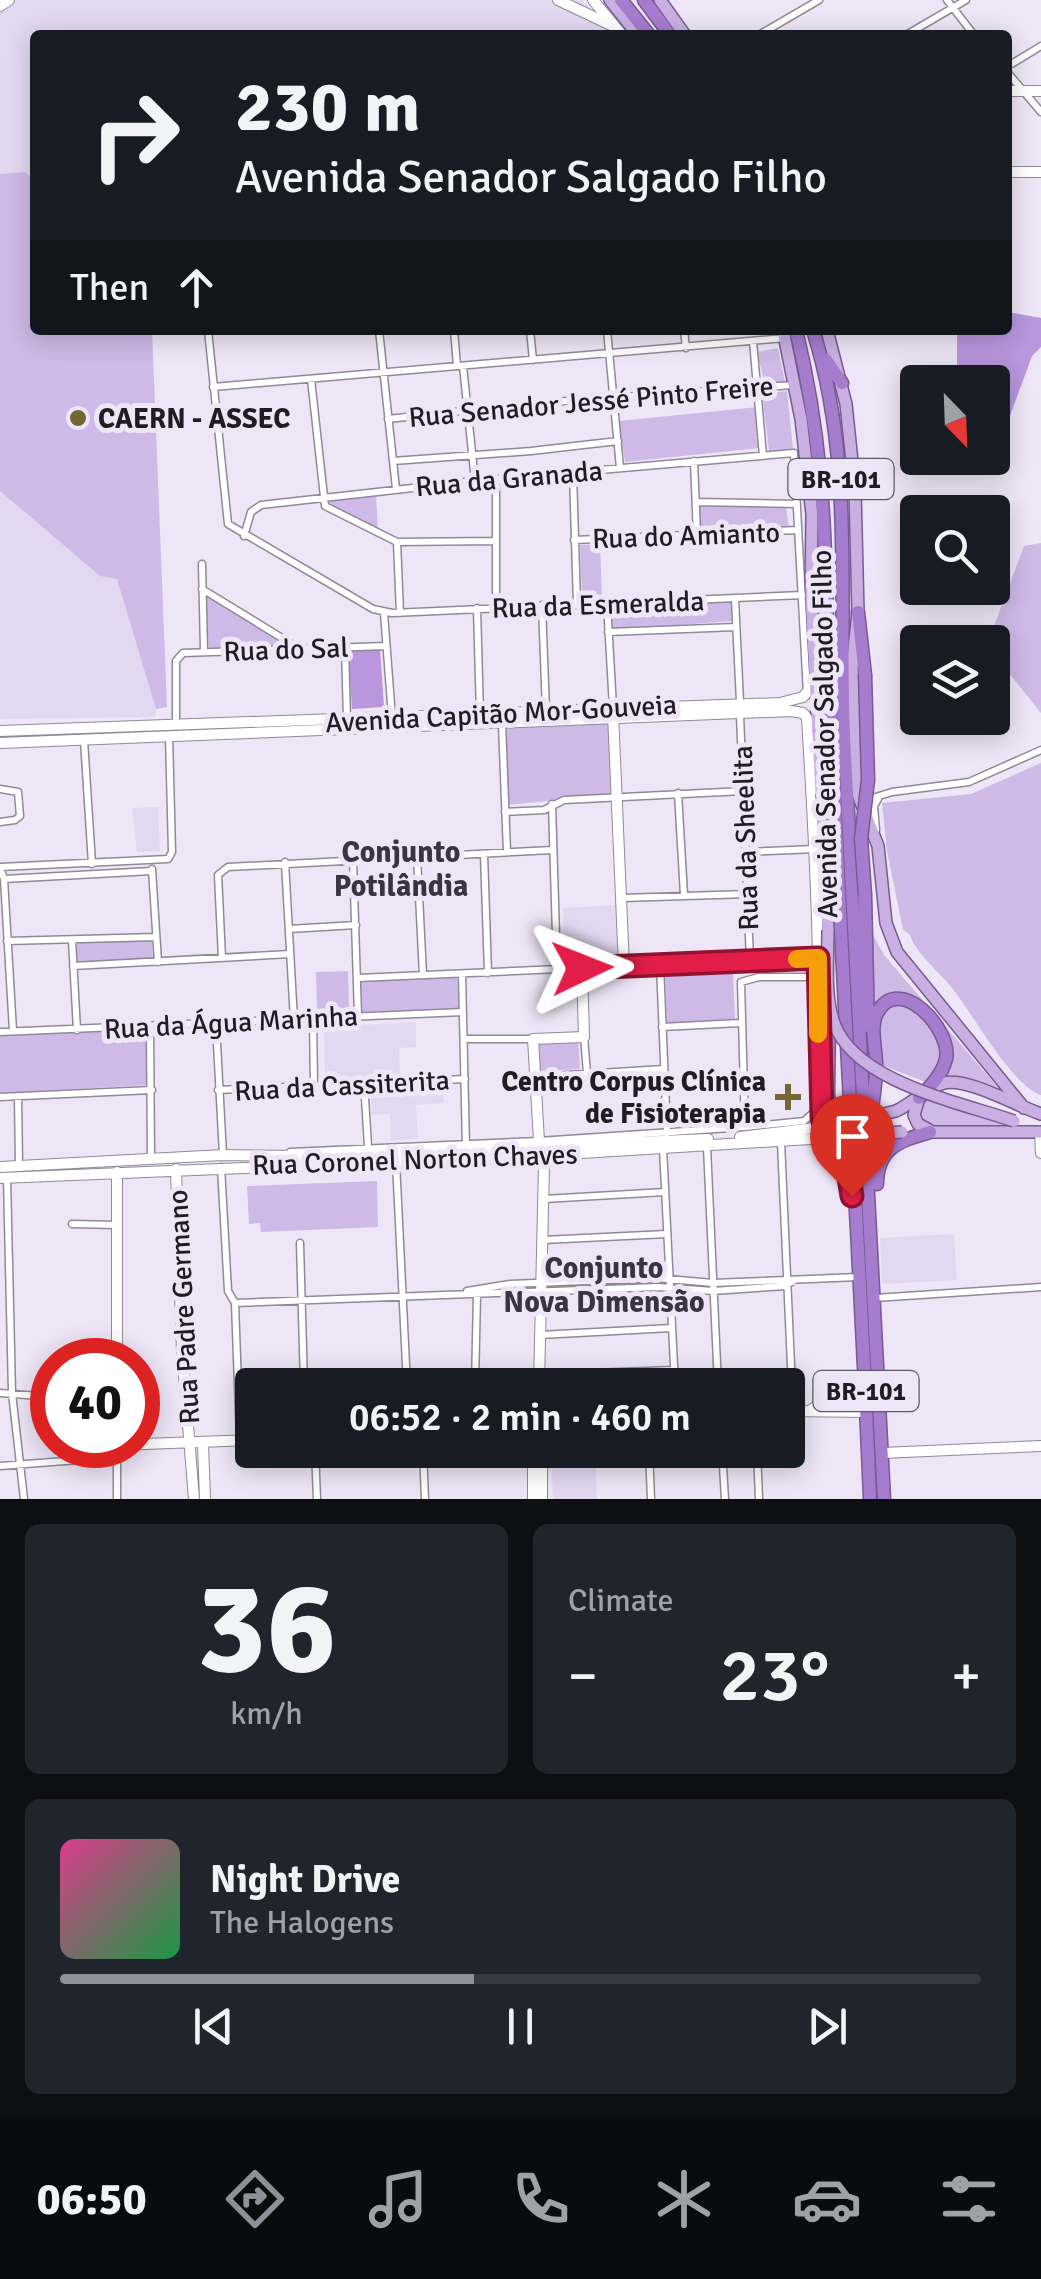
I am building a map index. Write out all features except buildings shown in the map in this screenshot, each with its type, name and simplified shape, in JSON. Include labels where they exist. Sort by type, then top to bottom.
[{"type":"highway","points":[[621,0],[646,30]]},
{"type":"highway","points":[[644,0],[666,30]]},
{"type":"highway","name":"Avenida Senador Salgado Filho","points":[[815,335],[830,395],[840,467],[843,711],[867,1140],[866,1408],[870,1499]]},
{"type":"highway","name":"Avenida Senador Salgado Filho","points":[[785,336],[814,414],[823,482],[848,1081],[866,1277],[874,1298],[884,1499]]},
{"type":"highway","points":[[820,350],[842,383]]},
{"type":"highway","points":[[858,612],[858,672],[868,780],[861,839],[870,1070],[867,1140]]},
{"type":"highway","points":[[845,631],[858,672]]},
{"type":"highway","points":[[821,796],[836,838]]},
{"type":"highway","points":[[867,1140],[877,1063],[874,1022],[879,1010],[894,1000],[916,1004],[945,1042],[944,1064],[919,1098]]},
{"type":"highway","points":[[848,1039],[836,1020],[831,1021],[829,1105],[836,1115],[849,1121]]},
{"type":"highway","points":[[827,1134],[848,1172],[858,1268],[866,1277],[877,1269],[879,1164],[892,1146],[931,1132]]},
{"type":"main road","points":[[0,6],[9,0]]},
{"type":"main road","points":[[558,0],[617,30]]},
{"type":"main road","points":[[593,0],[618,30]]},
{"type":"main road","points":[[610,0],[634,30]]},
{"type":"main road","points":[[663,1],[682,30]]},
{"type":"main road","points":[[1012,91],[1041,91]]},
{"type":"main road","points":[[1012,172],[1041,172]]},
{"type":"main road","name":"Avenida Senador Salgado Filho","points":[[828,335],[842,383],[854,477],[858,612]]},
{"type":"main road","name":"Avenida Senador Salgado Filho","points":[[785,336],[812,514],[805,596],[816,682],[821,796],[818,976],[821,1106],[827,1134]]},
{"type":"main road","points":[[858,672],[856,785],[878,846],[886,923],[893,946],[1024,1108]]},
{"type":"main road","points":[[807,694],[816,682]]},
{"type":"main road","name":"Avenida Capitão Mor-Gouveia","points":[[0,743],[304,726],[347,720],[546,710],[614,713],[740,702],[785,703],[807,694]]},
{"type":"main road","name":"Avenida Senador Salgado Filho","points":[[740,715],[791,711],[807,718],[828,930],[830,1010],[838,1032],[853,1054],[888,1077],[1041,1130]]},
{"type":"main road","points":[[539,1368],[544,1199],[533,1039],[584,1037],[582,968],[624,966],[614,713]]},
{"type":"main road","points":[[304,726],[502,724],[614,713],[740,715]]},
{"type":"main road","points":[[0,730],[172,733]]},
{"type":"main road","points":[[1002,1079],[1031,1103],[1041,1106]]},
{"type":"main road","name":"Rua Coronel Norton Chaves","points":[[222,1161],[274,1154],[466,1147],[663,1148],[781,1142],[827,1134],[849,1121],[896,1111],[944,1083],[960,1082],[1041,1114]]},
{"type":"main road","points":[[919,1098],[914,1109],[916,1120],[931,1132]]},
{"type":"main road","points":[[827,1134],[1041,1130],[1041,1152]]},
{"type":"main road","name":"Rua Coronel Norton Chaves","points":[[2,1174],[152,1159],[191,1163],[396,1161],[745,1132],[827,1134]]},
{"type":"main road","name":"Rua Coronel Norton Chaves","points":[[2,1174],[18,1166],[117,1172],[176,1170],[191,1163]]},
{"type":"main road","name":"Rua Padre Germano","points":[[176,1170],[182,1351],[196,1444]]},
{"type":"main road","points":[[117,1172],[117,1338]]},
{"type":"main road","points":[[805,1410],[819,1404],[866,1408]]},
{"type":"main road","points":[[160,1447],[235,1442]]},
{"type":"main road","points":[[194,1499],[196,1444]]},
{"type":"main road","points":[[196,1444],[205,1499]]},
{"type":"main road","points":[[882,1452],[1041,1446]]},
{"type":"main road","points":[[533,1468],[533,1499]]},
{"type":"main road","points":[[542,1468],[542,1499]]},
{"type":"street","points":[[768,30],[819,0]]},
{"type":"street","points":[[947,0],[970,30]]},
{"type":"street","points":[[915,30],[966,0]]},
{"type":"street","points":[[1012,66],[1041,46]]},
{"type":"street","points":[[1012,74],[1041,112]]},
{"type":"street","points":[[208,335],[226,521],[244,536],[384,613],[392,718]]},
{"type":"street","points":[[379,335],[396,489]]},
{"type":"street","points":[[455,335],[475,481]]},
{"type":"street","points":[[530,335],[532,360]]},
{"type":"street","points":[[608,335],[620,468]]},
{"type":"street","points":[[685,335],[686,348]]},
{"type":"street","points":[[213,387],[686,348],[785,336]]},
{"type":"street","points":[[753,341],[763,456]]},
{"type":"street","points":[[311,379],[325,506],[397,542],[496,541]]},
{"type":"street","name":"Rua Senador Jessé Pinto Freire","points":[[388,419],[794,384]]},
{"type":"street","points":[[393,461],[618,441]]},
{"type":"street","name":"Rua da Granada","points":[[244,536],[251,512],[258,506],[324,496],[794,453]]},
{"type":"street","name":"Avenida Senador Salgado Filho","points":[[794,453],[805,596],[807,694]]},
{"type":"street","points":[[694,461],[698,535]]},
{"type":"street","points":[[573,473],[577,605]]},
{"type":"street","points":[[496,480],[496,608]]},
{"type":"street","points":[[696,502],[796,504]]},
{"type":"street","name":"Rua do Amianto","points":[[574,540],[798,530]]},
{"type":"street","points":[[397,542],[400,613]]},
{"type":"street","points":[[202,564],[204,651]]},
{"type":"street","points":[[202,589],[297,648]]},
{"type":"street","name":"Rua da Esmeralda","points":[[384,613],[805,596]]},
{"type":"street","points":[[735,599],[740,702]]},
{"type":"street","points":[[607,604],[614,713]]},
{"type":"street","points":[[542,605],[546,710]]},
{"type":"street","points":[[477,608],[480,714]]},
{"type":"street","points":[[608,632],[736,627]]},
{"type":"street","points":[[345,646],[347,720]]},
{"type":"street","name":"Rua do Sal","points":[[172,733],[176,662],[185,653],[386,646]]},
{"type":"street","name":"Rua da Sheelita","points":[[740,715],[750,961]]},
{"type":"street","points":[[502,724],[507,852]]},
{"type":"street","points":[[13,1032],[4,879],[0,868],[165,860],[172,852],[172,733]]},
{"type":"street","points":[[84,740],[92,864]]},
{"type":"street","points":[[859,802],[889,793],[969,782],[1041,750]]},
{"type":"street","points":[[856,785],[889,793]]},
{"type":"street","points":[[0,789],[18,792],[20,816],[0,822]]},
{"type":"street","points":[[505,812],[540,811],[564,800],[743,791]]},
{"type":"street","points":[[678,793],[684,895]]},
{"type":"street","points":[[878,846],[874,806],[889,793]]},
{"type":"street","points":[[552,804],[557,970]]},
{"type":"street","points":[[222,958],[218,874],[233,866],[552,850]]},
{"type":"street","points":[[746,852],[818,852]]},
{"type":"street","points":[[484,854],[488,972]]},
{"type":"street","points":[[417,856],[423,975]]},
{"type":"street","points":[[353,859],[358,1016]]},
{"type":"street","points":[[152,862],[158,962]]},
{"type":"street","points":[[285,862],[294,1020]]},
{"type":"street","points":[[4,879],[152,871]]},
{"type":"street","points":[[621,898],[748,894]]},
{"type":"street","points":[[289,928],[356,926]]},
{"type":"street","points":[[7,941],[156,937]]},
{"type":"street","points":[[72,940],[77,1030]]},
{"type":"street","points":[[74,966],[290,954]]},
{"type":"street","points":[[624,966],[818,958]]},
{"type":"street","points":[[660,965],[668,1132]]},
{"type":"street","points":[[358,978],[582,968]]},
{"type":"street","points":[[462,974],[466,1147]]},
{"type":"street","points":[[745,1132],[741,982],[752,977],[818,976]]},
{"type":"street","name":"Rua da Água Marinha","points":[[0,1032],[463,1012]]},
{"type":"street","points":[[313,1019],[314,1085]]},
{"type":"street","points":[[662,1028],[740,1023]]},
{"type":"street","points":[[216,1025],[228,1291],[234,1303],[240,1368]]},
{"type":"street","points":[[150,1028],[152,1159]]},
{"type":"street","points":[[584,1037],[587,1073]]},
{"type":"street","points":[[464,1039],[533,1039]]},
{"type":"street","points":[[534,1077],[664,1069]]},
{"type":"street","name":"Rua da Cassiterita","points":[[218,1090],[465,1079]]},
{"type":"street","points":[[364,1082],[368,1146]]},
{"type":"street","points":[[0,1098],[152,1090]]},
{"type":"street","points":[[18,1097],[18,1166]]},
{"type":"street","name":"Rua Coronel Norton Chaves","points":[[541,1148],[668,1132],[745,1132],[804,1121],[821,1106]]},
{"type":"street","points":[[781,1142],[788,1368]]},
{"type":"street","name":"Rua Coronel Norton Chaves","points":[[274,1154],[368,1146],[466,1147]]},
{"type":"street","points":[[707,1146],[717,1368]]},
{"type":"street","points":[[663,1148],[674,1368]]},
{"type":"street","points":[[396,1161],[407,1368]]},
{"type":"street","points":[[2,1174],[12,1393],[24,1499]]},
{"type":"street","points":[[544,1199],[665,1192]]},
{"type":"street","points":[[72,1224],[118,1226]]},
{"type":"street","points":[[543,1240],[667,1234]]},
{"type":"street","points":[[300,1243],[303,1368]]},
{"type":"street","points":[[234,1303],[403,1297],[656,1278],[669,1284],[713,1287],[866,1277]]},
{"type":"street","points":[[874,1298],[1041,1287]]},
{"type":"street","points":[[476,1368],[477,1291]]},
{"type":"street","points":[[540,1335],[671,1328]]},
{"type":"street","points":[[0,1394],[30,1395]]},
{"type":"street","points":[[0,1466],[30,1462]]},
{"type":"street","points":[[117,1468],[117,1499]]},
{"type":"street","points":[[315,1468],[316,1499]]},
{"type":"street","points":[[424,1468],[426,1499]]},
{"type":"street","points":[[650,1468],[651,1499]]},
{"type":"street","points":[[723,1468],[725,1499]]},
{"type":"street","points":[[757,1468],[759,1499]]},
{"type":"shaded area","points":[[0,0],[582,0],[610,30],[30,30],[30,176],[25,172],[0,174]]},
{"type":"shaded area","name":"CAERN - ASSEC","points":[[25,172],[30,176],[30,335],[152,335],[167,707],[156,709],[117,579],[100,576],[0,491],[0,174]]},
{"type":"shaded area","points":[[1012,313],[1041,318],[1041,347],[1032,356],[1010,416],[1010,365],[957,365],[957,335],[1012,335]]},
{"type":"shaded area","points":[[778,348],[785,382],[765,385],[757,352]]},
{"type":"shaded area","points":[[787,391],[793,449],[769,451],[762,394]]},
{"type":"shaded area","points":[[758,407],[760,432],[756,437],[760,448],[625,462],[619,421]]},
{"type":"shaded area","points":[[0,491],[100,576],[117,579],[156,709],[155,717],[0,719]]},
{"type":"shaded area","points":[[376,495],[378,530],[327,504],[327,500]]},
{"type":"shaded area","points":[[698,505],[786,506],[789,528],[700,529]]},
{"type":"shaded area","points":[[1041,543],[1041,713],[1010,674],[1010,625],[994,625],[1002,605],[1010,605],[1010,583],[1024,546]]},
{"type":"shaded area","points":[[600,544],[602,597],[582,598],[580,545]]},
{"type":"shaded area","points":[[205,593],[288,647],[209,649]]},
{"type":"shaded area","points":[[731,602],[732,621],[612,630],[608,605]]},
{"type":"shaded area","points":[[348,649],[380,649],[384,707],[352,709]]},
{"type":"shaded area","points":[[608,720],[613,795],[505,805],[507,724]]},
{"type":"shaded area","points":[[1041,763],[1040,1095],[1004,1063],[952,988],[903,930],[882,803],[971,794]]},
{"type":"shaded area","points":[[158,807],[160,851],[137,852],[132,808]]},
{"type":"shaded area","points":[[616,905],[618,958],[565,961],[563,908]]},
{"type":"shaded area","points":[[871,931],[884,955],[1000,1090],[996,1093],[940,1081],[951,1051],[911,995],[898,993],[874,1009]]},
{"type":"shaded area","points":[[152,940],[153,959],[77,962],[77,943]]},
{"type":"shaded area","points":[[807,963],[808,969],[733,973],[735,1020],[667,1023],[665,970]]},
{"type":"shaded area","points":[[348,971],[349,1010],[317,1011],[316,972]]},
{"type":"shaded area","points":[[457,977],[459,1009],[361,1012],[360,980]]},
{"type":"shaded area","points":[[899,1004],[911,1005],[938,1035],[941,1061],[926,1082],[879,1064],[880,1015]]},
{"type":"shaded area","points":[[416,1022],[416,1047],[399,1048],[400,1076],[325,1080],[324,1027]]},
{"type":"shaded area","points":[[148,1030],[149,1085],[0,1093],[0,1035]]},
{"type":"shaded area","points":[[578,1039],[580,1069],[538,1071],[536,1042]]},
{"type":"shaded area","points":[[442,1086],[444,1103],[416,1105],[418,1138],[391,1141],[390,1114],[372,1115],[370,1090]]},
{"type":"shaded area","points":[[928,1097],[1016,1127],[926,1126],[916,1109]]},
{"type":"shaded area","points":[[377,1181],[378,1227],[261,1232],[260,1223],[249,1224],[247,1186]]},
{"type":"shaded area","points":[[954,1234],[957,1280],[882,1282],[880,1238]]},
{"type":"shaded area","points":[[552,1468],[596,1468],[597,1499],[553,1499]]},
{"type":"slow traffic","points":[[797,959],[818,958],[818,1034]]},
{"type":"place","name":"CAERN - ASSEC","points":[[78,418]]},
{"type":"place","name":"Centro Corpus Clínica de Fisioterapia","points":[[788,1097]]},
{"type":"district","name":"Conjunto Potilândia","points":[[401,869]]},
{"type":"district","name":"Conjunto Nova Dimensão","points":[[604,1285]]},
{"type":"route","points":[[582,968],[818,958],[822,1117],[827,1138],[848,1172],[852,1196]]}]
